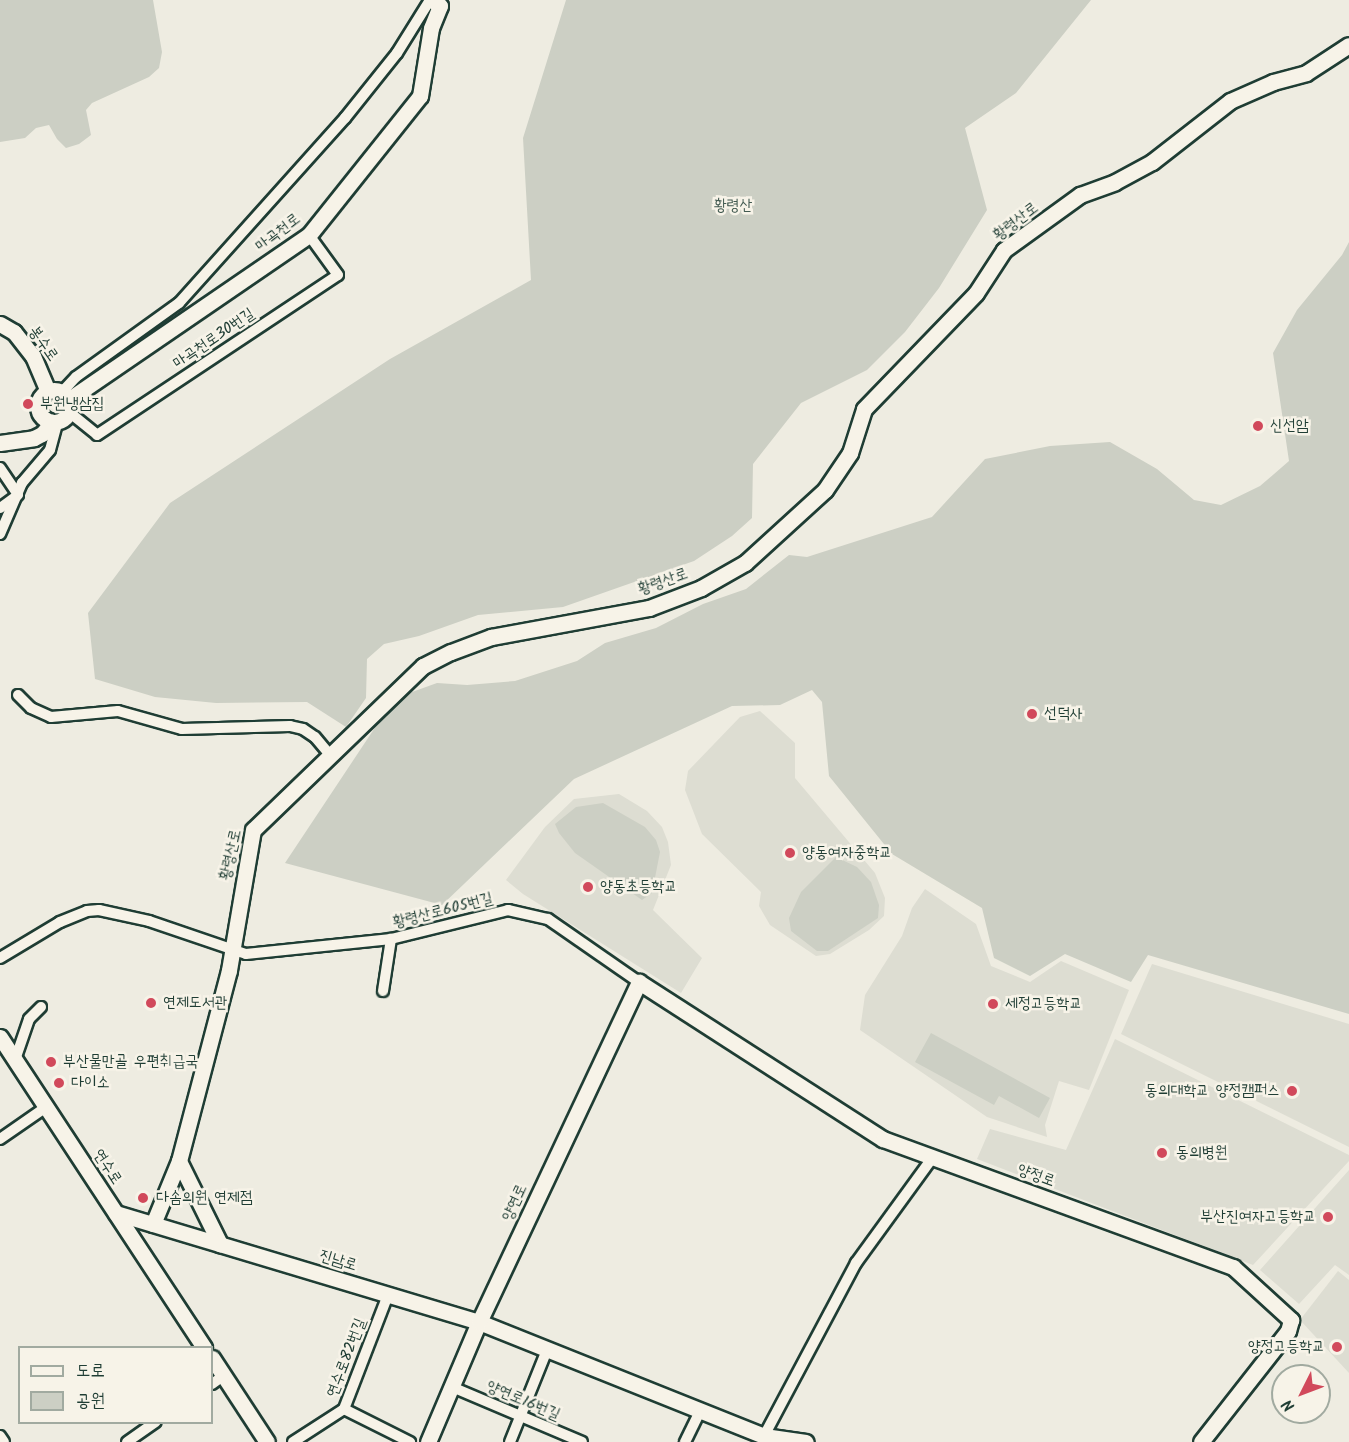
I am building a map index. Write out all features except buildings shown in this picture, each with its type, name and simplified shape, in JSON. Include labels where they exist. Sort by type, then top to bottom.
[{"type":"street","name":"마곡천로","points":[[1,442],[34,438],[42,434],[57,408],[309,235],[420,96],[431,28],[440,6],[431,0]]},
{"type":"street","points":[[0,534],[29,472],[46,458],[54,441],[57,408],[76,377],[179,303],[345,118],[397,53],[431,0]]},
{"type":"street","name":"황령산로","points":[[153,1224],[179,1161],[234,950],[253,830],[423,666],[451,652],[491,637],[649,608],[701,588],[746,563],[825,490],[850,453],[864,409],[976,293],[1004,250],[1080,195],[1115,182],[1152,162],[1230,101],[1273,82],[1306,73],[1349,45]]},
{"type":"street","name":"마곡천로30번길","points":[[57,408],[97,435],[338,275],[309,235]]},
{"type":"street","name":"봉수로","points":[[0,324],[14,332],[33,356],[57,408]]},
{"type":"street","points":[[0,468],[18,495]]},
{"type":"street","points":[[0,508],[18,495]]},
{"type":"street","points":[[18,695],[31,708],[51,717],[117,711],[182,729],[290,726],[303,729],[315,737],[330,755]]},
{"type":"street","name":"황령산로605번길","points":[[0,958],[60,922],[82,912],[99,910],[200,936],[246,954],[391,939],[508,910],[548,919],[639,982]]},
{"type":"street","points":[[383,991],[391,939]]},
{"type":"street","name":"양정로","points":[[639,982],[883,1139],[1233,1267],[1291,1320],[1288,1330],[1201,1442]]},
{"type":"street","name":"양연로","points":[[428,1442],[479,1322],[639,982]]},
{"type":"street","points":[[15,1060],[29,1019],[41,1007]]},
{"type":"street","name":"연수로","points":[[0,1037],[203,1346]]},
{"type":"street","points":[[0,1139],[46,1107]]},
{"type":"street","points":[[765,1436],[856,1263],[933,1157]]},
{"type":"street","points":[[179,1161],[220,1244]]},
{"type":"street","name":"진남로","points":[[116,1213],[479,1322],[765,1436],[806,1442]]},
{"type":"street","name":"연수로82번길","points":[[293,1442],[344,1408],[388,1295]]},
{"type":"street","points":[[510,1442],[547,1350]]},
{"type":"street","points":[[213,1362],[218,1380],[267,1442]]},
{"type":"street","name":"양연로16번길","points":[[452,1387],[582,1442]]},
{"type":"street","points":[[344,1408],[410,1442]]},
{"type":"street","points":[[685,1442],[700,1411]]},
{"type":"street","points":[[127,1442],[153,1424]]},
{"type":"street","points":[[0,1436],[4,1442]]},
{"type":"shaded area","name":"양동여자중학교","points":[[760,711],[795,743],[795,778],[875,873],[885,898],[884,916],[869,930],[830,954],[816,956],[770,925],[759,906],[761,892],[702,834],[685,790],[688,771],[740,717]]},
{"type":"shaded area","name":"양동초등학교","points":[[619,794],[647,811],[662,827],[668,842],[671,865],[653,910],[702,958],[681,993],[523,894],[506,880],[545,827],[574,799]]},
{"type":"shaded area","name":"세정고등학교","points":[[925,889],[976,924],[991,966],[1030,982],[1061,961],[1129,990],[1089,1090],[1059,1081],[1045,1125],[1047,1137],[987,1117],[860,1030],[865,995],[902,936],[912,908]]},
{"type":"shaded area","name":"동의대학교 양정캠퍼스","points":[[1152,964],[1349,1024],[1349,1147],[1121,1034]]},
{"type":"shaded area","name":"동의병원","points":[[1115,1039],[1349,1155],[1349,1161],[1253,1265],[977,1159],[990,1129],[1066,1150]]},
{"type":"shaded area","name":"부산진여자고등학교","points":[[1349,1170],[1349,1275],[1335,1265],[1299,1304],[1260,1270]]},
{"type":"shaded area","name":"양정고등학교","points":[[1338,1271],[1349,1280],[1349,1373],[1300,1320]]},
{"type":"green space","points":[[0,0],[153,0],[162,52],[159,68],[149,77],[92,103],[86,110],[91,135],[79,144],[66,148],[57,139],[49,125],[36,128],[25,138],[0,142]]},
{"type":"green space","name":"황령산","points":[[566,0],[1091,0],[1016,93],[965,128],[987,210],[939,288],[905,332],[867,370],[801,403],[753,464],[752,518],[732,536],[694,561],[563,607],[478,615],[419,636],[384,644],[367,659],[366,698],[346,727],[307,702],[216,703],[155,697],[95,679],[88,613],[170,503],[390,359],[531,280],[523,138]]},
{"type":"green space","points":[[1349,242],[1349,1014],[1148,955],[1131,982],[1065,954],[1030,976],[994,958],[982,908],[892,854],[829,776],[822,702],[812,690],[780,705],[732,706],[574,779],[442,905],[285,863],[384,714],[401,696],[437,683],[467,685],[515,681],[577,661],[605,643],[656,628],[703,604],[746,589],[789,555],[807,557],[932,517],[985,459],[1050,446],[1110,442],[1157,469],[1194,500],[1221,505],[1260,486],[1289,461],[1273,353],[1297,310],[1342,255]]},
{"type":"green space","points":[[603,803],[645,827],[656,840],[660,852],[652,893],[642,900],[575,853],[559,833],[555,824],[576,807]]},
{"type":"green space","points":[[836,857],[857,867],[871,882],[879,905],[878,918],[828,951],[817,951],[791,931],[789,918],[801,892]]},
{"type":"green space","points":[[931,1033],[1050,1098],[1039,1118],[999,1096],[994,1105],[915,1062]]},
{"type":"place","name":"부원냉삼집","points":[[28,404]]},
{"type":"place","name":"신선암","points":[[1258,426]]},
{"type":"place","name":"선덕사","points":[[1032,714]]},
{"type":"place","name":"양동여자중학교","points":[[790,853]]},
{"type":"place","name":"양동초등학교","points":[[588,887]]},
{"type":"place","name":"연제도서관","points":[[151,1003]]},
{"type":"place","name":"세정고등학교","points":[[993,1004]]},
{"type":"place","name":"부산물만골 우편취급국","points":[[51,1062]]},
{"type":"place","name":"다이소","points":[[59,1083]]},
{"type":"place","name":"동의대학교 양정캠퍼스","points":[[1292,1091]]},
{"type":"place","name":"동의병원","points":[[1162,1153]]},
{"type":"place","name":"다솜의원 연제점","points":[[143,1198]]},
{"type":"place","name":"부산진여자고등학교","points":[[1328,1217]]},
{"type":"place","name":"양정고등학교","points":[[1337,1347]]}]
